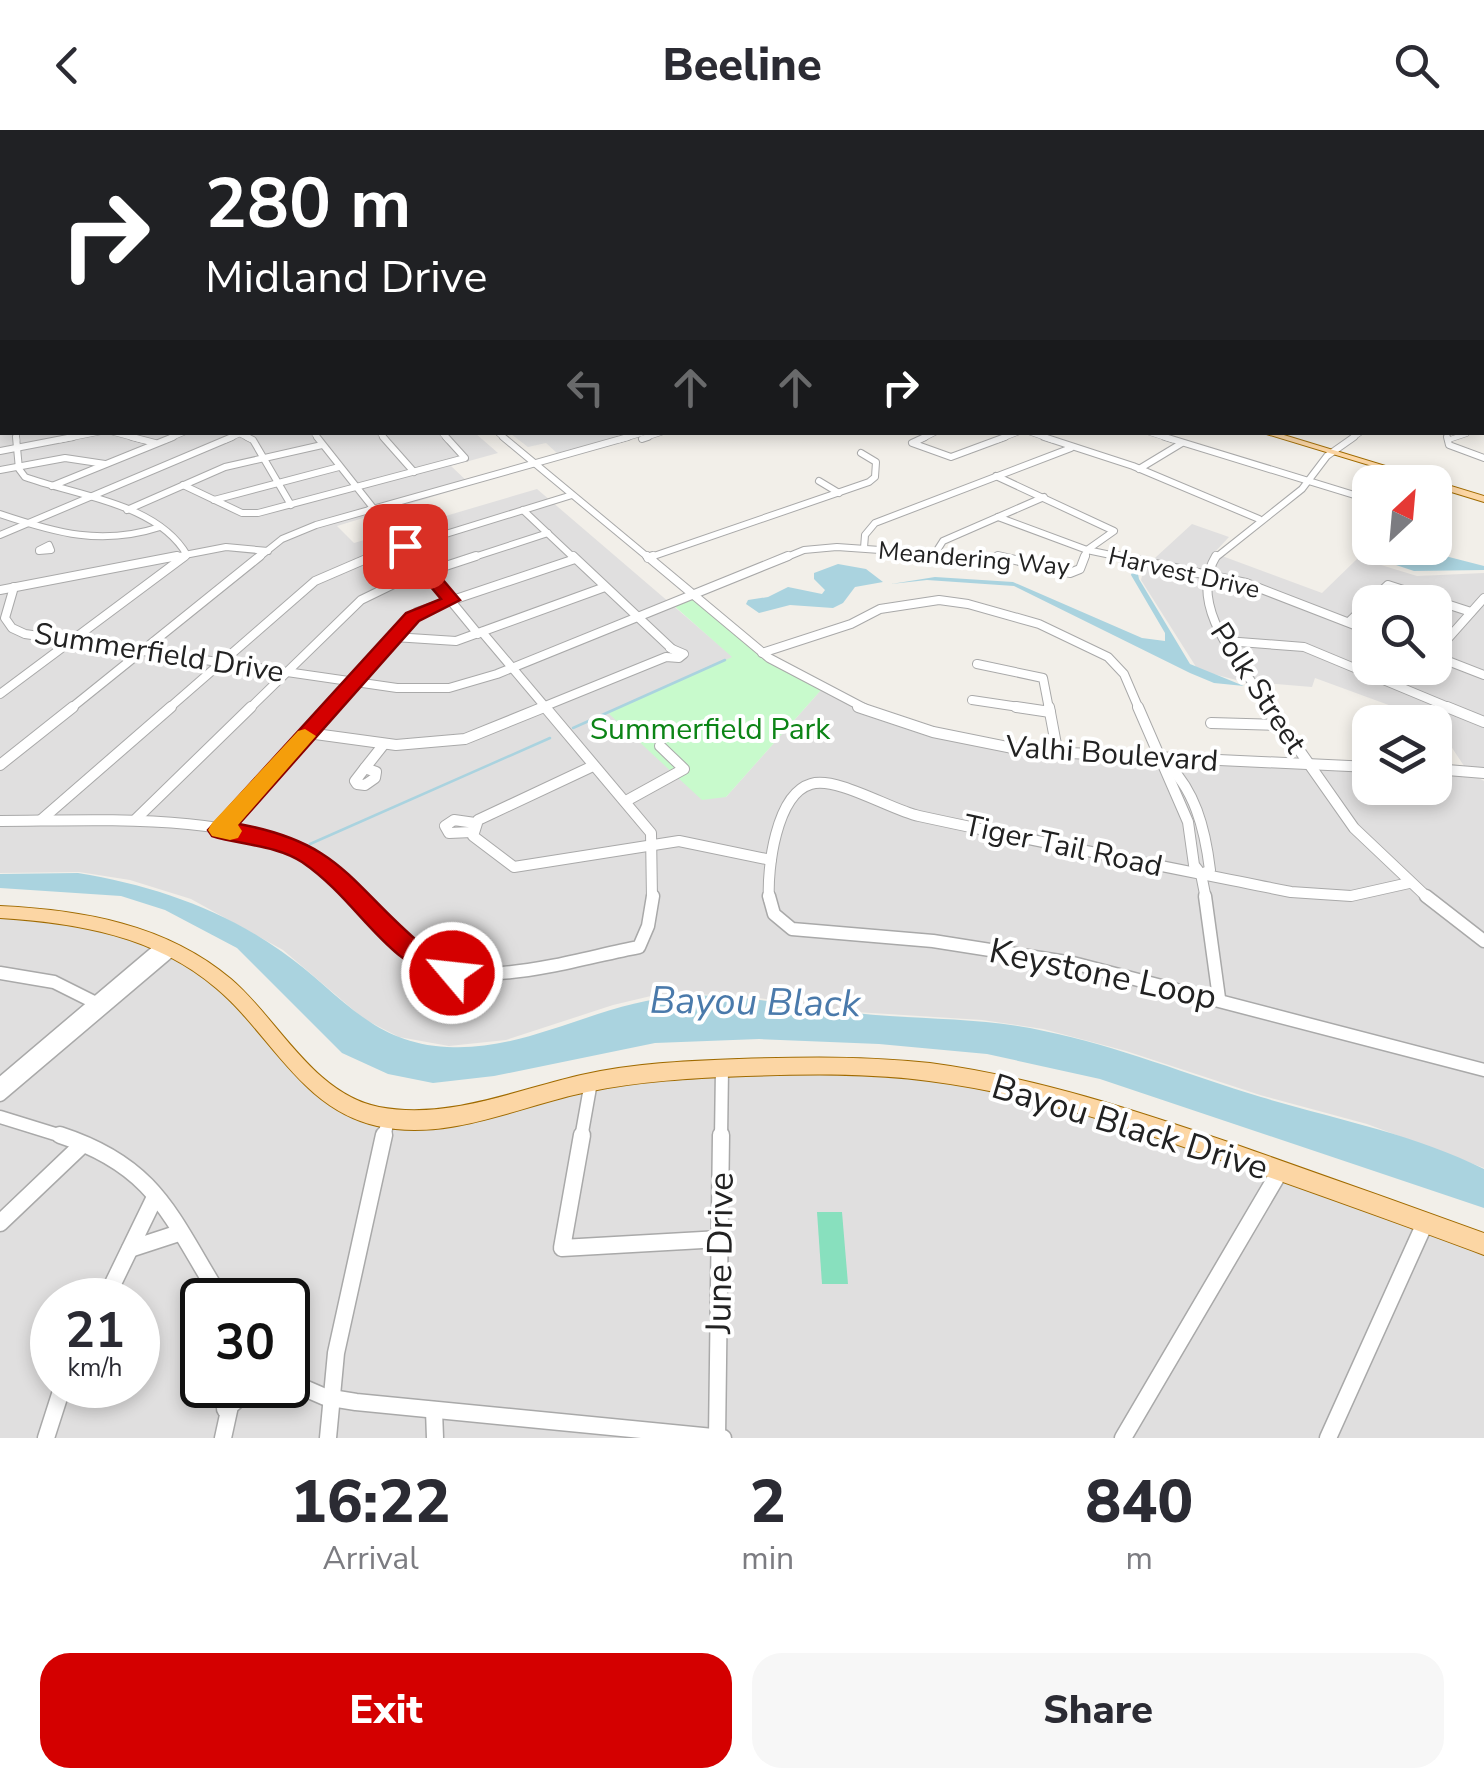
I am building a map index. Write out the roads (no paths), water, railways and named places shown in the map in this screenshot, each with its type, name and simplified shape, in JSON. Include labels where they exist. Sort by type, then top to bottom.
[{"type":"main road","points":[[1272,435],[1360,465]]},
{"type":"main road","points":[[1452,489],[1484,499]]},
{"type":"main road","name":"Bayou Black Drive","points":[[0,912],[95,922],[167,948],[226,984],[332,1098],[357,1112],[388,1118],[450,1116],[591,1082],[722,1068],[865,1066],[1006,1086],[1110,1113],[1484,1244]]},
{"type":"street","points":[[16,435],[18,466],[25,477],[127,510],[181,540],[187,555]]},
{"type":"street","points":[[0,451],[84,435]]},
{"type":"street","points":[[123,435],[157,444]]},
{"type":"street","points":[[51,486],[178,435]]},
{"type":"street","points":[[0,535],[234,435]]},
{"type":"street","points":[[243,435],[252,440],[291,505]]},
{"type":"street","points":[[0,821],[172,821],[264,838],[306,853],[335,874],[415,956],[452,973],[503,974],[634,948],[645,942],[654,844],[646,824],[543,709],[432,571],[355,488],[315,435]]},
{"type":"street","points":[[381,435],[414,472]]},
{"type":"street","points":[[183,485],[249,514],[465,458],[444,435]]},
{"type":"street","name":"Valhi Boulevard","points":[[501,435],[762,653],[822,690],[900,722],[981,743],[1058,755],[1352,766]]},
{"type":"street","points":[[0,765],[268,551],[317,528],[636,435]]},
{"type":"street","points":[[375,511],[652,435]]},
{"type":"street","points":[[927,435],[912,440],[927,450],[951,457],[1011,435]]},
{"type":"street","points":[[1035,435],[1139,469],[1259,519]]},
{"type":"street","points":[[1157,435],[1352,494]]},
{"type":"street","points":[[1205,574],[1226,544],[1310,481],[1327,457],[1358,435]]},
{"type":"street","points":[[1450,435],[1448,445],[1484,458]]},
{"type":"street","points":[[1139,469],[1182,443]]},
{"type":"street","points":[[127,510],[225,467],[322,445]]},
{"type":"street","points":[[864,548],[865,534],[875,524],[1071,448]]},
{"type":"street","points":[[648,558],[875,477],[876,462],[861,453]]},
{"type":"street","points":[[513,470],[526,456]]},
{"type":"street","points":[[0,470],[72,458],[106,464]]},
{"type":"street","points":[[214,500],[339,467]]},
{"type":"street","name":"Meandering Way","points":[[692,594],[804,550],[864,548],[1018,558],[1070,573],[1080,569],[1087,550],[1112,534],[1112,528],[996,476]]},
{"type":"street","points":[[819,481],[839,492]]},
{"type":"street","points":[[40,820],[305,587],[344,566],[572,495]]},
{"type":"street","points":[[936,552],[943,540],[1044,497]]},
{"type":"street","points":[[308,732],[413,746],[464,739],[543,709],[668,653],[639,618],[523,510]]},
{"type":"street","points":[[0,514],[67,537],[114,540],[160,527]]},
{"type":"street","name":"Harvest Drive","points":[[998,517],[1087,550],[1246,583],[1352,623]]},
{"type":"street","points":[[136,820],[362,600],[432,571],[548,534]]},
{"type":"street","points":[[49,545],[67,537]]},
{"type":"street","points":[[0,590],[226,547],[268,551]]},
{"type":"street","points":[[1,693],[187,555]]},
{"type":"street","points":[[220,830],[418,612],[575,559]]},
{"type":"street","name":"Polk Street","points":[[1205,574],[1208,606],[1226,641],[1354,828],[1409,882],[1484,941]]},
{"type":"street","points":[[1348,622],[1388,586],[1471,612]]},
{"type":"street","name":"Summerfield Drive","points":[[14,587],[5,617],[12,628],[25,634],[354,682],[434,689],[464,685],[511,669],[692,594]]},
{"type":"street","points":[[394,637],[440,643],[605,587]]},
{"type":"street","points":[[1452,634],[1484,598]]},
{"type":"street","points":[[762,653],[851,624],[891,606],[926,600],[968,604],[1039,624],[1108,657],[1124,674],[1163,760],[1161,764],[1191,816],[1194,865],[1202,874],[1219,998]]},
{"type":"street","points":[[1226,641],[1304,648],[1484,722]]},
{"type":"street","points":[[1452,661],[1484,675]]},
{"type":"street","points":[[977,664],[1037,674],[1045,682],[1058,755]]},
{"type":"street","points":[[972,700],[1050,712]]},
{"type":"street","points":[[1210,723],[1282,725]]},
{"type":"street","points":[[366,768],[384,744]]},
{"type":"street","points":[[626,802],[684,769],[660,746]]},
{"type":"street","points":[[593,766],[474,828],[514,867],[679,841],[771,860]]},
{"type":"street","points":[[1452,771],[1484,773]]},
{"type":"street","name":"Tiger Tail Road","points":[[771,860],[791,796],[805,784],[825,782],[902,812],[1320,896],[1367,894],[1409,882]]},
{"type":"street","name":"Keystone Loop","points":[[771,860],[771,905],[774,914],[792,928],[1006,951],[1219,998],[1484,1070]]},
{"type":"street","points":[[0,1084],[167,948]]},
{"type":"street","points":[[0,974],[38,976],[100,1005]]},
{"type":"street","points":[[0,1095],[71,1029]]},
{"type":"street","name":"June Drive","points":[[719,1438],[722,1068]]},
{"type":"street","points":[[591,1082],[562,1248],[720,1240]]},
{"type":"street","points":[[0,1117],[116,1157],[132,1168],[155,1196],[208,1278]]},
{"type":"street","points":[[328,1438],[329,1397],[388,1118]]},
{"type":"street","points":[[0,1223],[82,1144]]},
{"type":"street","points":[[1123,1438],[1280,1171]]},
{"type":"street","points":[[116,1278],[155,1196]]},
{"type":"street","points":[[1328,1438],[1425,1222]]},
{"type":"street","points":[[130,1250],[179,1233]]},
{"type":"street","points":[[310,1390],[329,1397],[434,1410],[719,1438]]},
{"type":"street","points":[[46,1438],[56,1408]]},
{"type":"street","points":[[222,1438],[225,1408]]},
{"type":"street","points":[[225,1411],[228,1408]]},
{"type":"street","points":[[434,1410],[435,1438]]},
{"type":"water","points":[[1452,558],[1484,566],[1484,570],[1414,571],[1396,565],[1452,565]]},
{"type":"water","points":[[1134,563],[1141,564],[1137,569],[1139,579],[1190,664],[1244,686],[1214,683],[1190,673],[1014,586],[927,580],[891,584],[935,577],[1013,582],[1142,638],[1165,641],[1165,633],[1131,575]]},
{"type":"water","points":[[838,564],[866,569],[883,582],[855,587],[843,603],[833,608],[790,605],[759,613],[746,604],[788,587],[822,594],[825,590],[814,579],[814,573]]},
{"type":"water","name":"Bayou Black","points":[[78,873],[184,900],[234,922],[302,966],[375,1025],[420,1043],[447,1047],[507,1042],[623,1006],[683,996],[748,998],[855,1013],[1021,1026],[1099,1045],[1457,1157],[1484,1169],[1484,1208],[1100,1079],[987,1054],[759,1039],[655,1043],[494,1076],[433,1083],[388,1074],[342,1053],[237,948],[165,910],[121,896],[0,888],[0,874]]},
{"type":"waterway","points":[[573,728],[725,660]]},
{"type":"waterway","points":[[310,844],[550,738]]},
{"type":"park label","name":"Summerfield Park","points":[[710,729]]}]
